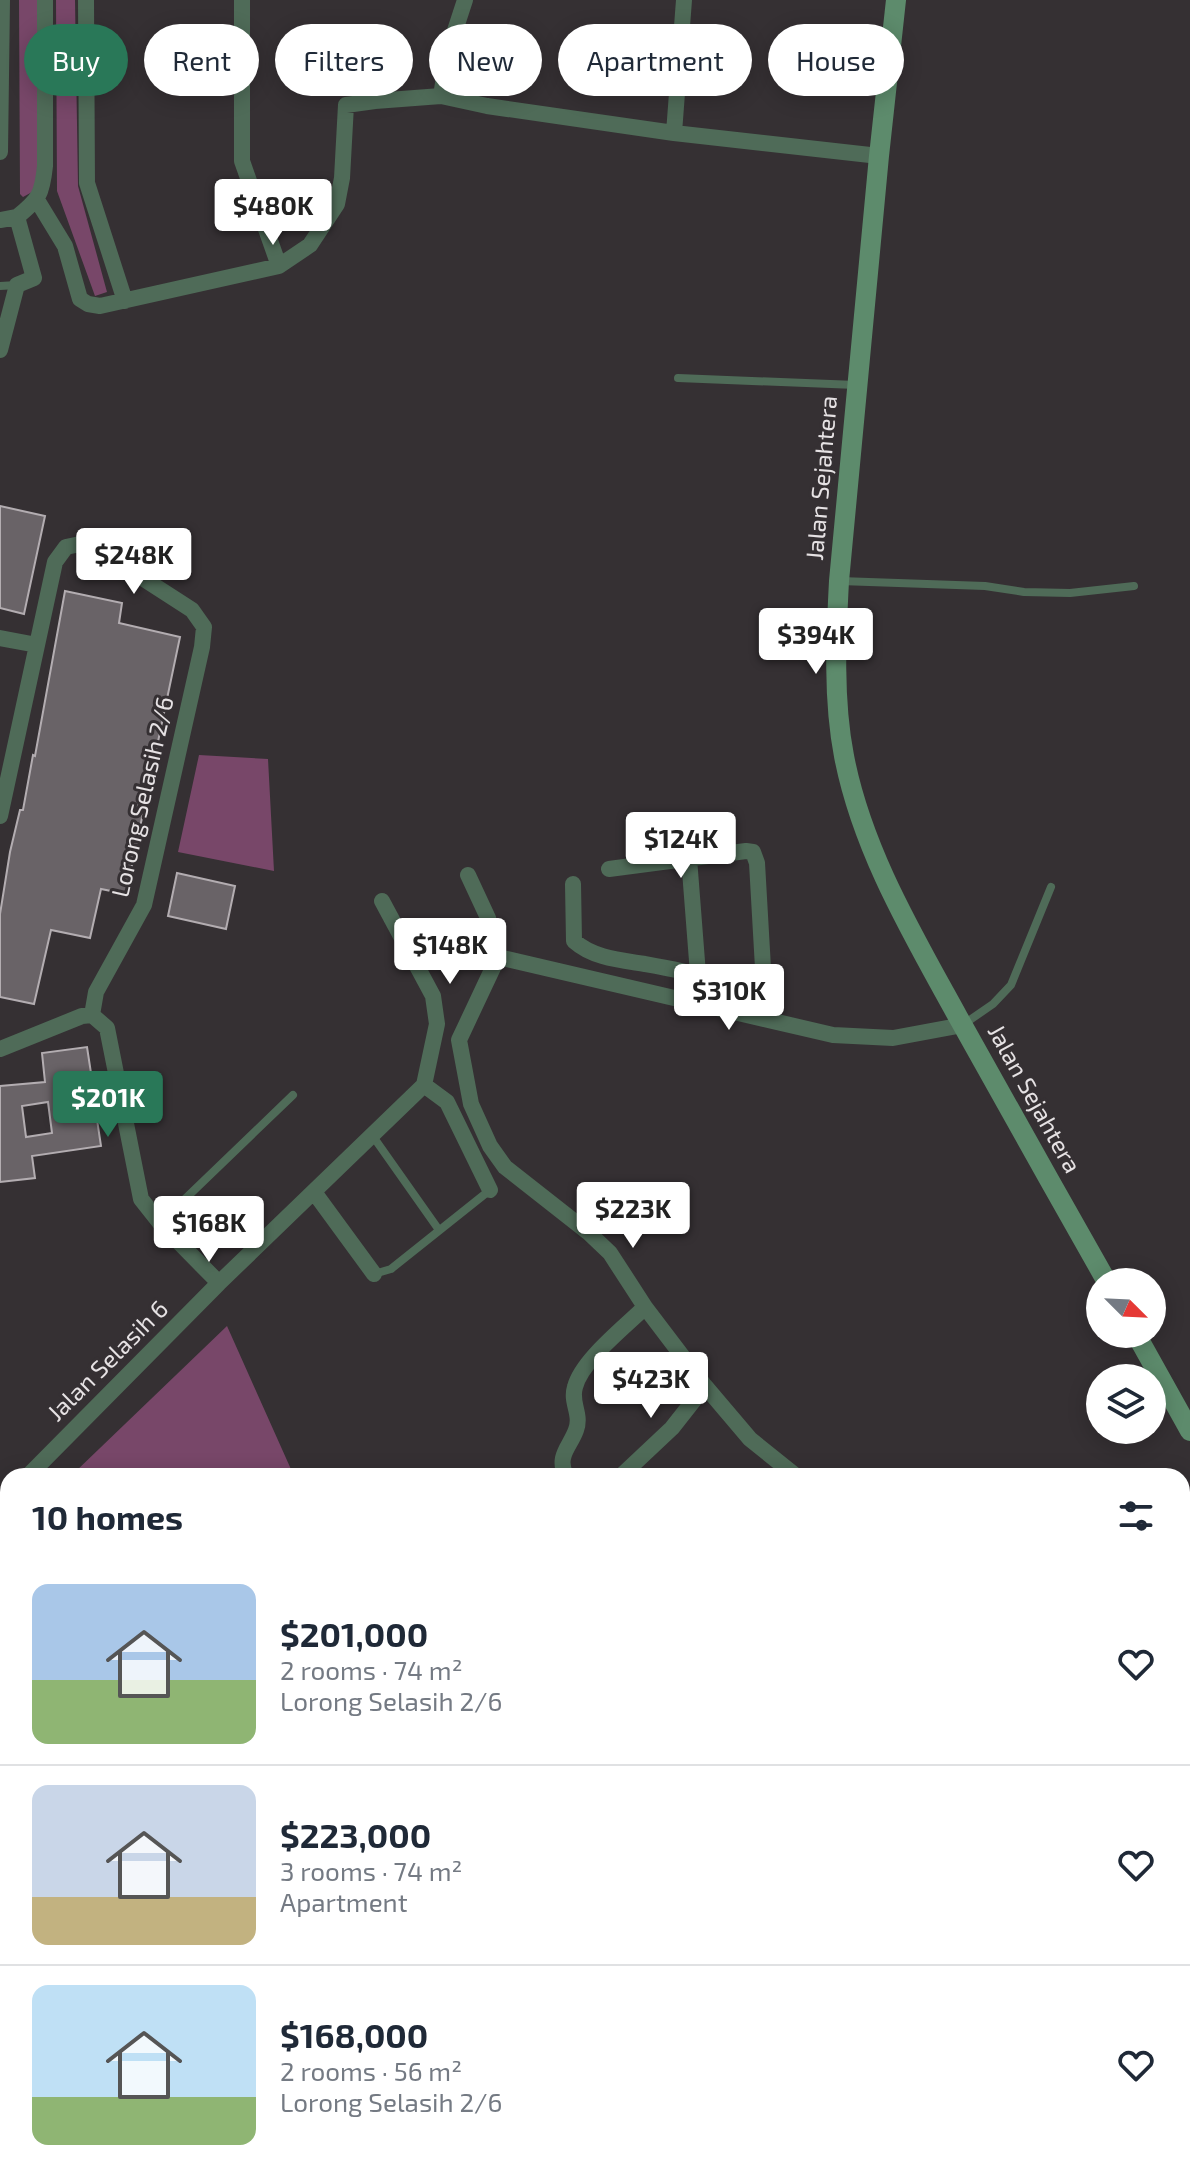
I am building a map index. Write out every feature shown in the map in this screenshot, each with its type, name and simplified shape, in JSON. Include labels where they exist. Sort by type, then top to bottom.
[{"type":"main road","name":"Jalan Sejahtera","points":[[896,0],[839,581],[838,718],[852,788],[871,846],[913,935],[1099,1268]]},
{"type":"main road","points":[[1144,1348],[1190,1431]]},
{"type":"street","points":[[0,152],[2,0]]},
{"type":"street","points":[[0,349],[17,285],[34,278],[8,218],[37,200],[42,190],[45,166],[45,0]]},
{"type":"street","points":[[86,0],[87,183],[125,301]]},
{"type":"street","points":[[242,0],[242,161],[279,266]]},
{"type":"street","points":[[457,24],[465,0]]},
{"type":"street","points":[[674,133],[684,0]]},
{"type":"street","points":[[37,200],[65,246],[80,299],[100,306],[279,266],[310,245],[337,204],[342,178],[346,105],[441,96],[487,106],[674,133],[879,156]]},
{"type":"street","name":"Lorong Selasih 2/6","points":[[37,645],[55,562],[66,547],[80,544],[96,548],[192,610],[204,627],[144,905],[96,992],[92,1015]]},
{"type":"street","points":[[0,638],[37,645],[0,816]]},
{"type":"street","points":[[609,869],[753,852],[757,863],[765,1003]]},
{"type":"street","points":[[689,858],[698,974],[690,1002]]},
{"type":"street","points":[[468,875],[488,918],[498,957],[459,1040],[471,1104],[490,1146],[505,1167],[610,1253],[645,1307],[705,1386],[750,1439],[786,1468]]},
{"type":"street","points":[[573,884],[574,941],[583,949],[600,956],[698,974],[765,1003],[792,1027]]},
{"type":"street","points":[[382,901],[433,996],[437,1024],[424,1085],[447,1102],[490,1190]]},
{"type":"street","points":[[498,957],[833,1035],[893,1038],[963,1025]]},
{"type":"street","points":[[0,1049],[70,1019],[92,1015],[107,1028],[141,1199],[160,1223],[219,1283]]},
{"type":"street","points":[[433,1046],[447,1046],[459,1040]]},
{"type":"street","name":"Jalan Selasih 6","points":[[37,1468],[219,1283],[424,1085]]},
{"type":"street","points":[[314,1192],[374,1274]]},
{"type":"street","points":[[562,1468],[563,1449],[575,1434],[579,1414],[573,1401],[583,1370],[645,1307]]},
{"type":"street","points":[[630,1468],[672,1428],[705,1386]]},
{"type":"lane","points":[[0,286],[17,285]]},
{"type":"lane","points":[[678,378],[857,385]]},
{"type":"lane","points":[[839,581],[985,586],[1024,592],[1070,593],[1134,586]]},
{"type":"lane","points":[[963,1025],[993,1004],[1011,985],[1051,887]]},
{"type":"lane","points":[[160,1223],[293,1095]]},
{"type":"lane","points":[[371,1135],[439,1230]]},
{"type":"lane","points":[[374,1274],[391,1269],[490,1190]]},
{"type":"shaded area","points":[[19,0],[37,0],[37,24],[24,24],[24,96],[37,96],[37,177],[34,191],[23,197],[20,194]]},
{"type":"shaded area","points":[[56,0],[75,0],[75,24],[56,24]]},
{"type":"shaded area","points":[[57,96],[77,96],[78,186],[107,292],[95,296],[57,191]]},
{"type":"shaded area","points":[[199,755],[268,759],[274,871],[178,852]]},
{"type":"shaded area","points":[[227,1326],[290,1468],[79,1468]]},
{"type":"building","points":[[0,506],[45,516],[24,614],[0,608]]},
{"type":"building","points":[[65,591],[122,603],[119,623],[180,637],[126,894],[101,889],[90,938],[51,930],[34,1004],[0,997],[0,914],[10,852],[35,756]]},
{"type":"building","points":[[177,873],[235,886],[226,929],[168,916]]},
{"type":"building","points":[[87,1047],[91,1073],[81,1074],[86,1107],[95,1106],[101,1146],[32,1156],[35,1178],[0,1182],[0,1086],[45,1082],[42,1053]],"holes":[[[48,1102],[52,1133],[26,1137],[22,1106]]]}]
